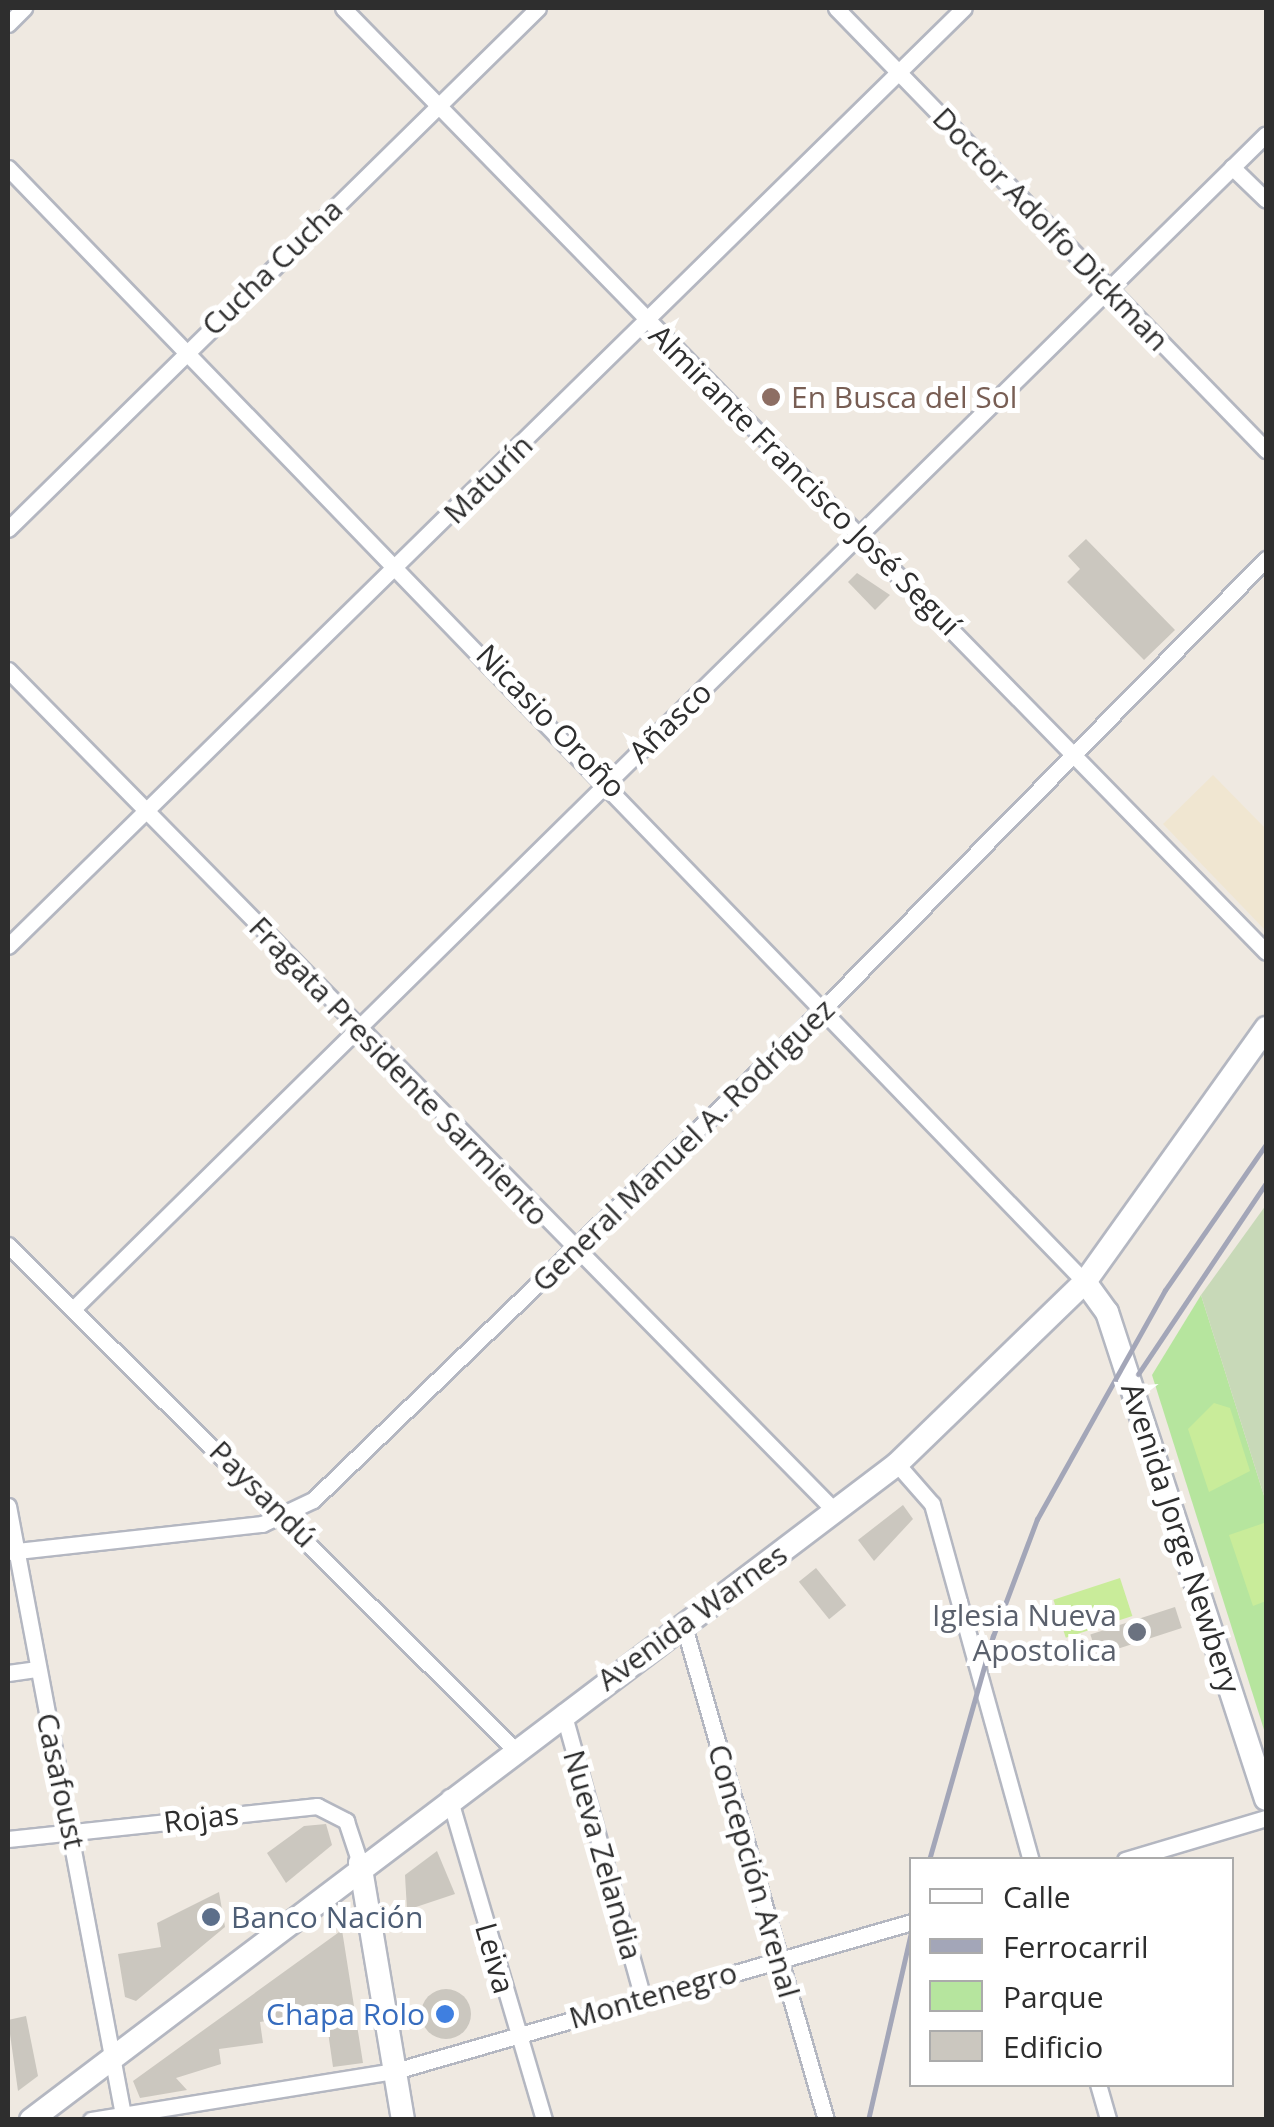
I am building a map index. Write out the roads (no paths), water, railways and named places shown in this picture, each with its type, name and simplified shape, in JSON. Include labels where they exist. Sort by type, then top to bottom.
[{"type":"main road","name":"Avenida Warnes","points":[[31,2120],[448,1796],[897,1464],[1085,1282],[1266,1028]]},
{"type":"main road","name":"Avenida Jorge Newbery","points":[[1085,1282],[1108,1312],[1266,1799]]},
{"type":"main road","points":[[360,1863],[403,2120]]},
{"type":"street","points":[[8,24],[24,8]]},
{"type":"street","name":"Almirante Francisco José Seguí","points":[[343,8],[862,534],[1266,952]]},
{"type":"street","name":"Cucha Cucha","points":[[8,529],[538,8]]},
{"type":"street","name":"Doctor Adolfo Dickman","points":[[836,8],[1266,450]]},
{"type":"street","name":"Maturín","points":[[8,946],[401,566],[964,8]]},
{"type":"street","name":"Añasco","points":[[73,1309],[1266,134]]},
{"type":"street","points":[[1232,166],[1266,200]]},
{"type":"street","name":"Nicasio Oroño","points":[[8,168],[610,782],[1085,1282]]},
{"type":"street","name":"General Manuel A. Rodríguez","points":[[288,1517],[575,1251],[825,1007],[1266,559]]},
{"type":"street","name":"Fragata Presidente Sarmiento","points":[[8,670],[357,1030],[835,1512]]},
{"type":"street","name":"Paysandú","points":[[8,1244],[288,1517],[513,1748]]},
{"type":"street","points":[[897,1464],[932,1504],[1030,1857]]},
{"type":"street","name":"Casafoust","points":[[8,1506],[12,1552],[73,1832],[123,2117]]},
{"type":"street","points":[[12,1552],[288,1517]]},
{"type":"street","name":"Concepción Arenal","points":[[683,1623],[826,2120]]},
{"type":"street","points":[[8,1673],[36,1669]]},
{"type":"street","name":"Nueva Zelandia","points":[[563,1712],[643,1998]]},
{"type":"street","name":"Leiva","points":[[448,1796],[544,2120]]},
{"type":"street","name":"Rojas","points":[[8,1839],[318,1806],[346,1821],[360,1863]]},
{"type":"street","points":[[1135,1857],[1266,1818]]},
{"type":"street","name":"Montenegro","points":[[92,2120],[395,2072],[909,1923]]},
{"type":"street","points":[[1099,2087],[1108,2120]]},
{"type":"railway","points":[[930,1857],[993,1636],[1037,1519],[1165,1290],[1266,1144]]},
{"type":"railway","points":[[1138,1374],[1266,1183]]},
{"type":"railway","points":[[868,2120],[909,1941]]},
{"type":"place","name":"En Busca del Sol","points":[[771,397]]},
{"type":"place","name":"Iglesia Nueva Apostolica","points":[[1137,1632]]},
{"type":"place","name":"Banco Nación","points":[[211,1917]]},
{"type":"place","name":"Chapa Rolo","points":[[445,2014]]}]
